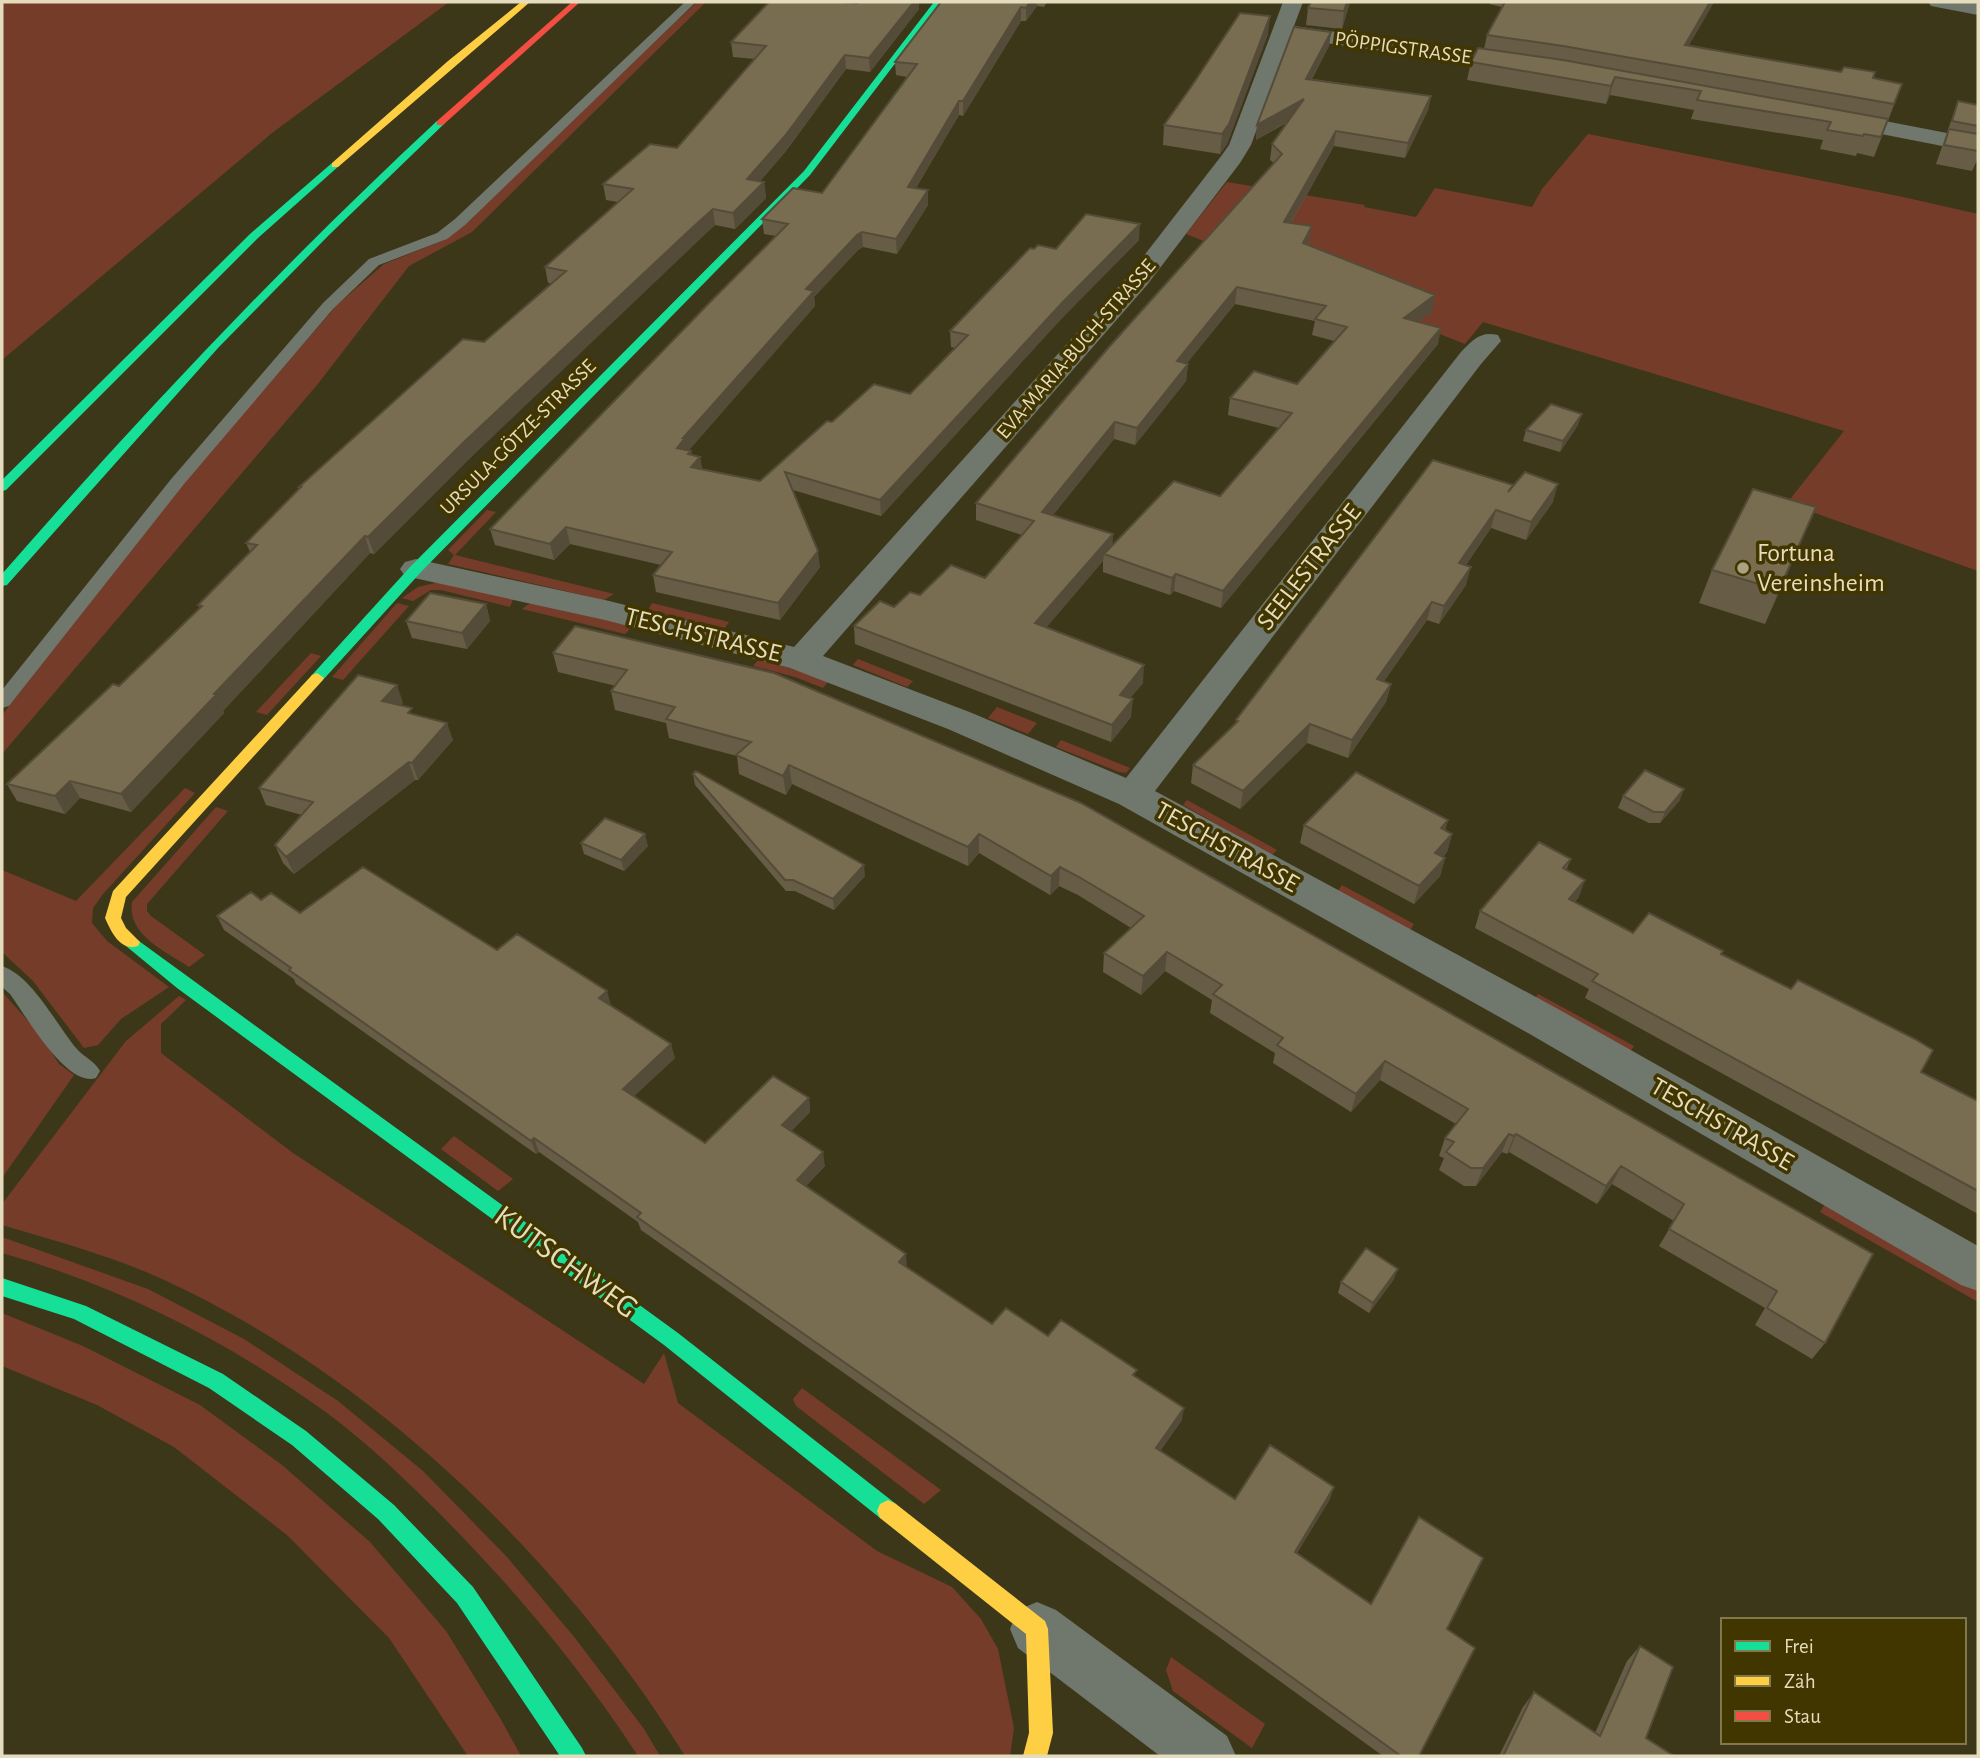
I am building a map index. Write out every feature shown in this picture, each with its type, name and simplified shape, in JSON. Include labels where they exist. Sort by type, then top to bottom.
[{"type":"main road","points":[[2,487],[254,236],[526,2]]},
{"type":"main road","points":[[2,582],[85,483],[307,248],[485,80],[576,2]]},
{"type":"main road","name":"URSULA-GÖTZE-STRASSE","points":[[119,895],[416,569],[807,173],[938,2]]},
{"type":"main road","name":"KUTSCHWEG","points":[[119,895],[111,911],[113,923],[120,932],[183,983],[671,1339],[1037,1629]]},
{"type":"main road","points":[[2,1287],[79,1312],[216,1381],[299,1438],[387,1512],[465,1595],[574,1756]]},
{"type":"main road","points":[[1035,1756],[1041,1733],[1037,1629]]},
{"type":"street","name":"EVA-MARIA-BUCH-STRASSE","points":[[801,660],[1138,280],[1240,145],[1293,2]]},
{"type":"street","points":[[1938,2],[1978,9]]},
{"type":"street","name":"PÖPPIGSTRASSE","points":[[1283,31],[1546,68]]},
{"type":"street","points":[[1816,115],[1978,146]]},
{"type":"street","name":"SEELESTRASSE","points":[[1132,795],[1471,358],[1488,341]]},
{"type":"street","name":"TESCHSTRASSE","points":[[416,569],[605,610],[801,660],[960,720],[1132,795],[1531,1015],[1978,1270]]},
{"type":"street","name":"KUTSCHWEG","points":[[1037,1629],[1207,1756]]},
{"type":"lane","points":[[2,702],[177,481],[328,306],[374,262],[442,236],[460,222],[691,2]]},
{"type":"lane","points":[[2,975],[18,988],[70,1058],[88,1071]]},
{"type":"shaded area","points":[[2,2],[449,2],[272,133],[2,360]]},
{"type":"shaded area","points":[[697,2],[706,2],[472,232],[409,266],[317,385],[2,754],[2,715],[186,480],[337,305],[384,264],[442,241],[467,223],[551,139]]},
{"type":"shaded area","points":[[1588,134],[1978,214],[1978,571],[1787,503],[1844,431],[1483,322],[1465,344],[1186,234],[1227,182],[1365,205],[1364,207],[1416,217],[1435,188],[1532,207],[1542,189]]},
{"type":"shaded area","points":[[487,510],[496,512],[455,555],[614,594],[604,600],[448,564],[454,555],[448,550]]},
{"type":"shaded area","points":[[451,583],[514,597],[510,607],[441,590],[431,590],[413,601],[402,598],[418,587]]},
{"type":"shaded area","points":[[533,601],[633,626],[625,634],[522,609]]},
{"type":"shaded area","points":[[397,603],[409,606],[343,680],[332,677]]},
{"type":"shaded area","points":[[652,603],[729,622],[724,629],[648,610]]},
{"type":"shaded area","points":[[311,653],[321,656],[267,715],[256,712]]},
{"type":"shaded area","points":[[759,659],[829,680],[823,688],[753,666]]},
{"type":"shaded area","points":[[858,659],[913,681],[907,687],[853,665]]},
{"type":"shaded area","points":[[997,707],[1037,723],[1028,734],[988,718]]},
{"type":"shaded area","points":[[1061,740],[1130,768],[1126,773],[1119,772],[1056,747]]},
{"type":"shaded area","points":[[185,788],[195,793],[93,908],[92,923],[107,941],[169,987],[121,1019],[98,1045],[84,1048],[33,981],[2,952],[2,870],[76,901]]},
{"type":"shaded area","points":[[1187,800],[1277,850],[1272,855],[1183,805]]},
{"type":"shaded area","points":[[216,807],[228,811],[147,904],[147,911],[151,916],[205,955],[189,967],[159,948],[142,933],[135,924],[132,902]]},
{"type":"shaded area","points":[[1342,885],[1414,924],[1409,932],[1337,892]]},
{"type":"shaded area","points":[[2,992],[40,1034],[59,1064],[74,1075],[2,1178]]},
{"type":"shaded area","points":[[1538,994],[1634,1046],[1629,1053],[1534,1001]]},
{"type":"shaded area","points":[[179,996],[186,1000],[161,1024],[161,1053],[293,1153],[644,1384],[664,1353],[678,1403],[877,1551],[952,1587],[981,1619],[998,1649],[1014,1728],[1010,1756],[685,1756],[636,1683],[581,1611],[519,1542],[453,1477],[383,1417],[309,1362],[232,1315],[153,1275],[2,1225],[2,1204],[126,1041]]},
{"type":"shaded area","points":[[454,1136],[513,1179],[498,1191],[441,1149]]},
{"type":"shaded area","points":[[1828,1199],[1978,1286],[1978,1302],[1820,1212]]},
{"type":"shaded area","points":[[2,1237],[148,1289],[244,1339],[338,1401],[423,1471],[507,1557],[575,1638],[644,1729],[660,1756],[638,1756],[571,1662],[498,1575],[417,1491],[343,1425],[251,1362],[171,1318],[88,1282],[2,1253]]},
{"type":"shaded area","points":[[2,1313],[83,1346],[200,1405],[282,1465],[370,1542],[446,1631],[521,1756],[468,1756],[389,1638],[287,1535],[174,1447],[97,1405],[2,1366]]},
{"type":"shaded area","points":[[802,1388],[941,1490],[924,1504],[796,1406],[793,1399]]},
{"type":"shaded area","points":[[1171,1657],[1265,1724],[1252,1748],[1173,1691],[1166,1670]]},
{"type":"building","points":[[769,2],[914,2],[869,58],[845,55],[785,136],[747,179],[764,182],[733,213],[713,209],[464,442],[368,537],[365,536],[121,794],[70,781],[55,796],[7,784],[113,684],[119,686],[202,606],[198,605],[257,545],[246,543],[299,487],[463,339],[484,342],[566,271],[545,267],[633,189],[603,184],[650,144],[677,148],[766,46],[731,42]]},
{"type":"building","points":[[941,2],[1030,2],[1026,8],[1021,7],[963,101],[959,101],[908,187],[928,190],[896,239],[862,232],[806,289],[814,291],[683,438],[677,448],[691,451],[688,454],[700,457],[691,467],[760,481],[827,421],[832,422],[874,384],[910,394],[968,335],[950,331],[1030,248],[1034,249],[1038,245],[1056,249],[1086,214],[1140,224],[1062,303],[880,500],[785,472],[818,551],[778,603],[653,575],[672,552],[566,527],[550,544],[490,529],[788,224],[762,219],[793,188],[822,193],[917,64],[895,62]]},
{"type":"building","points":[[1311,2],[1347,2],[1344,11],[1308,8]]},
{"type":"building","points":[[1505,2],[1710,2],[1685,45],[1841,72],[1844,67],[1875,72],[1873,78],[1902,84],[1894,104],[1487,35]]},
{"type":"building","points":[[1240,13],[1270,16],[1229,124],[1222,134],[1164,125],[1191,87]]},
{"type":"building","points":[[1294,27],[1331,32],[1306,79],[1431,96],[1408,143],[1336,131],[1284,222],[1312,226],[1303,243],[1435,295],[1404,318],[1441,328],[1223,591],[1176,574],[1172,578],[1104,554],[1174,481],[1220,496],[1292,413],[1230,398],[1254,371],[1297,384],[1347,327],[1315,319],[1326,306],[1237,287],[1177,361],[1188,364],[1137,428],[1115,422],[1042,512],[1113,534],[1035,623],[1144,665],[1120,695],[1133,699],[1112,725],[854,626],[880,601],[894,607],[910,592],[920,595],[951,565],[985,578],[1034,521],[976,503],[1109,347],[1282,154],[1272,144],[1304,99],[1257,125]]},
{"type":"building","points":[[1478,48],[1563,60],[1888,119],[1881,137],[1827,130],[1831,122],[1697,100],[1701,91],[1615,77],[1611,86],[1471,62]]},
{"type":"building","points":[[1958,101],[1978,105],[1978,126],[1952,121]]},
{"type":"building","points":[[1949,129],[1978,134],[1978,151],[1944,145]]},
{"type":"building","points":[[1551,404],[1582,414],[1563,441],[1526,430]]},
{"type":"building","points":[[1433,460],[1513,485],[1508,492],[1525,472],[1558,484],[1531,522],[1496,510],[1459,563],[1471,567],[1444,606],[1432,602],[1377,679],[1391,684],[1352,740],[1310,724],[1243,791],[1193,765],[1238,721],[1236,720]]},
{"type":"building","points":[[1753,489],[1816,507],[1779,590],[1712,570]]},
{"type":"building","points":[[430,593],[486,604],[462,633],[406,621]]},
{"type":"building","points":[[575,626],[774,673],[1081,803],[1873,1254],[1825,1343],[1767,1308],[1777,1291],[1669,1229],[1684,1204],[1621,1166],[1606,1186],[1516,1134],[1509,1134],[1483,1168],[1471,1168],[1446,1152],[1454,1142],[1445,1138],[1468,1109],[1385,1061],[1356,1094],[1277,1045],[1283,1038],[1213,994],[1222,985],[1167,952],[1143,976],[1104,953],[1144,916],[1079,877],[1060,867],[1051,876],[979,834],[968,847],[789,765],[783,776],[736,755],[751,742],[666,719],[675,707],[611,691],[627,670],[553,653]]},
{"type":"building","points":[[358,675],[397,685],[382,701],[412,708],[408,713],[447,723],[412,763],[409,762],[286,857],[275,845],[313,802],[259,788]]},
{"type":"building","points":[[1645,770],[1684,789],[1665,812],[1654,812],[1623,796]]},
{"type":"building","points":[[696,771],[864,865],[833,899],[793,880],[785,880],[693,774]]},
{"type":"building","points":[[1356,772],[1448,820],[1441,828],[1452,834],[1435,853],[1445,858],[1419,886],[1304,825]]},
{"type":"building","points":[[605,818],[645,834],[621,860],[581,843]]},
{"type":"building","points":[[1539,842],[1571,859],[1563,868],[1585,880],[1569,899],[1633,933],[1649,913],[1723,951],[1721,954],[1791,989],[1798,980],[1933,1050],[1921,1072],[1978,1101],[1978,1191],[1592,981],[1598,974],[1480,911]]},
{"type":"building","points":[[363,867],[497,950],[517,934],[607,991],[599,998],[671,1044],[623,1089],[705,1143],[773,1076],[809,1098],[782,1125],[823,1152],[797,1180],[906,1254],[899,1262],[992,1324],[1006,1308],[1048,1336],[1061,1320],[1137,1370],[1133,1375],[1184,1408],[1156,1448],[1235,1499],[1270,1445],[1334,1487],[1295,1552],[1371,1604],[1419,1517],[1483,1558],[1447,1629],[1475,1648],[1419,1756],[1401,1756],[1222,1627],[637,1217],[641,1213],[534,1138],[531,1141],[217,916],[251,892],[261,900],[271,893],[300,913]]},
{"type":"building","points":[[1366,1248],[1398,1269],[1373,1303],[1341,1282]]},
{"type":"building","points":[[1640,1646],[1673,1667],[1646,1738],[1674,1756],[1503,1756],[1534,1692],[1600,1736]]},
{"type":"traffic: fast","points":[[317,678],[416,569],[807,173],[938,2]]},
{"type":"traffic: fast","points":[[2,582],[214,346],[325,233],[440,123]]},
{"type":"traffic: fast","points":[[2,487],[254,236],[335,165]]},
{"type":"traffic: fast","points":[[132,942],[183,983],[671,1339],[888,1511]]},
{"type":"traffic: fast","points":[[2,1287],[79,1312],[216,1381],[299,1438],[386,1512],[465,1595],[574,1756]]},
{"type":"traffic: slow","points":[[335,165],[451,63],[526,2]]},
{"type":"traffic: slow","points":[[132,942],[120,932],[113,918],[119,895],[317,678]]},
{"type":"traffic: slow","points":[[888,1511],[1037,1629],[1041,1733],[1035,1756]]},
{"type":"traffic: jam","points":[[440,123],[576,2]]},
{"type":"place","name":"Fortuna Vereinsheim","points":[[1743,568]]}]
